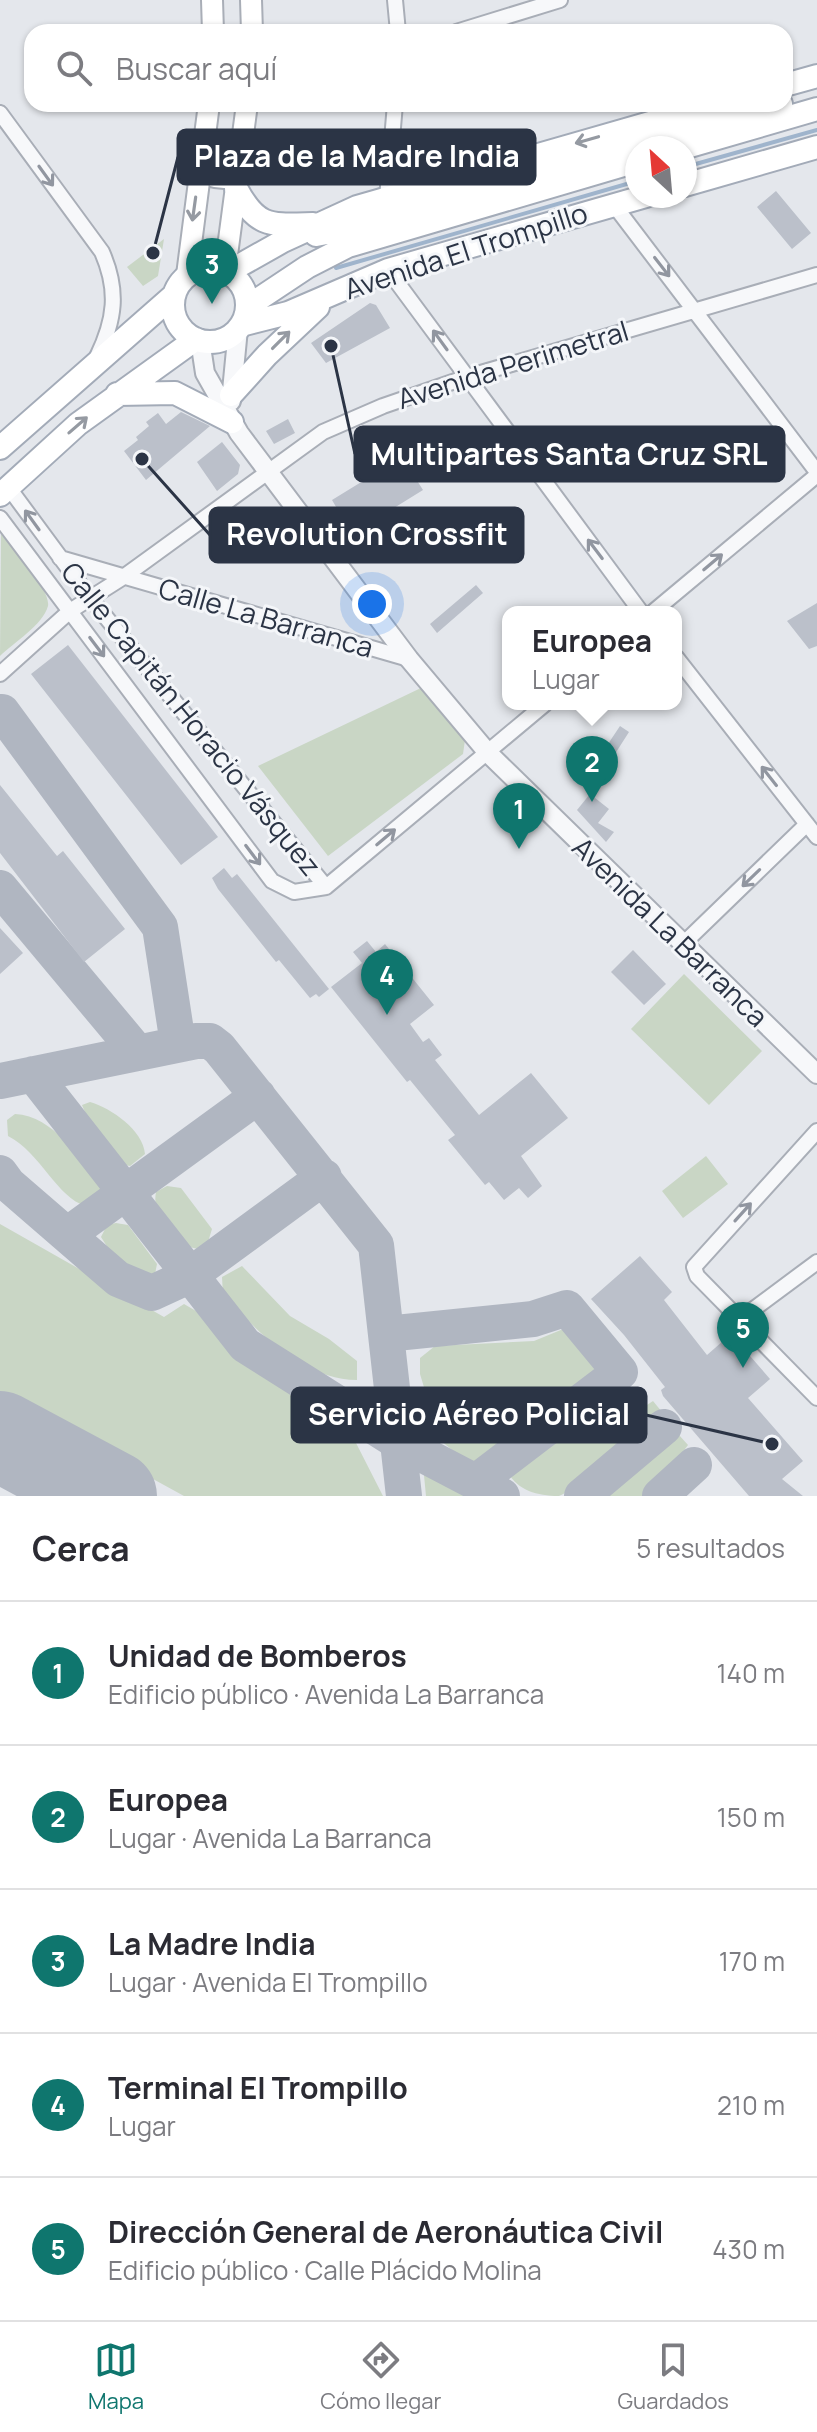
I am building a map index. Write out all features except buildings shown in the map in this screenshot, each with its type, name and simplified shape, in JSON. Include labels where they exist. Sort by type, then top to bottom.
[{"type":"main road","points":[[212,0],[213,24]]},
{"type":"main road","points":[[251,0],[252,24]]},
{"type":"main road","points":[[793,83],[817,76]]},
{"type":"main road","name":"Avenida El Trompillo","points":[[793,101],[817,94]]},
{"type":"main road","name":"Avenida El Trompillo","points":[[227,271],[322,223],[387,198],[669,135],[817,109]]},
{"type":"main road","points":[[0,448],[174,295],[187,275],[208,112]]},
{"type":"main road","points":[[209,112],[207,168],[220,179],[237,179]]},
{"type":"main road","points":[[227,271],[246,112]]},
{"type":"main road","name":"Avenida El Trompillo","points":[[669,135],[704,112]]},
{"type":"main road","name":"Avenida El Trompillo","points":[[283,241],[352,228],[754,112]]},
{"type":"main road","points":[[697,182],[817,147]]},
{"type":"main road","name":"Avenida El Trompillo","points":[[242,320],[317,261],[348,246],[625,165]]},
{"type":"main road","points":[[237,179],[247,209],[269,224],[322,223]]},
{"type":"main road","name":"Avenida El Trompillo","points":[[242,320],[288,313],[388,270],[625,202]]},
{"type":"main road","points":[[4,492],[116,394],[198,340],[220,340],[242,320],[243,287],[227,271],[208,267],[187,275]]},
{"type":"main road","points":[[116,394],[175,393],[231,409],[277,344],[336,291]]},
{"type":"main road","points":[[174,295],[177,321],[198,340]]},
{"type":"street","points":[[395,0],[397,24]]},
{"type":"street","points":[[482,24],[560,0]]},
{"type":"street","points":[[387,198],[394,112]]},
{"type":"street","points":[[0,113],[102,252],[111,272],[114,314],[93,366]]},
{"type":"street","points":[[614,205],[817,473],[660,606]]},
{"type":"street","points":[[388,270],[637,606]]},
{"type":"street","name":"Avenida Perimetral","points":[[0,674],[70,611],[122,578],[323,432],[383,406],[467,377],[817,275]]},
{"type":"street","points":[[231,409],[242,320]]},
{"type":"street","name":"Avenida La Barranca","points":[[198,340],[205,373],[268,470],[409,659],[488,753],[817,1074]]},
{"type":"street","name":"Calle Capitán Horacio Vásquez","points":[[4,492],[326,887]]},
{"type":"street","name":"Calle Capitán Horacio Vásquez","points":[[0,518],[272,881],[294,892],[326,887]]},
{"type":"street","name":"Calle La Barranca","points":[[60,558],[409,659]]},
{"type":"street","points":[[682,665],[817,837]]},
{"type":"street","points":[[326,887],[538,710]]},
{"type":"street","points":[[682,945],[807,824]]},
{"type":"street","points":[[817,1131],[696,1263],[695,1271],[817,1398]]},
{"type":"street","points":[[739,1320],[817,1262]]},
{"type":"green space","points":[[164,239],[158,276],[143,286],[127,267]]},
{"type":"green space","points":[[1,534],[37,579],[48,606],[34,627],[0,656]]},
{"type":"green space","points":[[423,687],[465,740],[463,754],[328,856],[258,766]]},
{"type":"green space","points":[[684,974],[762,1051],[709,1105],[631,1029]]},
{"type":"green space","points":[[90,1102],[125,1121],[139,1137],[145,1154],[130,1166],[112,1158],[99,1143],[82,1105]]},
{"type":"green space","points":[[15,1114],[42,1122],[75,1152],[102,1187],[94,1203],[86,1206],[66,1194],[30,1153],[8,1136],[7,1120]]},
{"type":"green space","points":[[706,1156],[728,1184],[683,1218],[662,1191]]},
{"type":"green space","points":[[167,1186],[181,1188],[212,1229],[208,1242],[199,1249],[181,1243],[161,1221],[155,1202],[156,1192]]},
{"type":"green space","points":[[0,1224],[164,1317],[184,1304],[196,1311],[238,1361],[326,1414],[356,1443],[383,1496],[184,1496],[0,1395]]},
{"type":"green space","points":[[107,1225],[128,1225],[157,1264],[155,1274],[143,1281],[122,1270],[101,1237]]},
{"type":"green space","points":[[242,1266],[290,1316],[329,1339],[357,1361],[357,1380],[337,1378],[299,1362],[251,1324],[223,1295],[222,1277]]},
{"type":"green space","points":[[573,1325],[609,1369],[485,1461],[469,1464],[440,1440],[420,1374],[420,1358],[435,1346],[534,1341]]},
{"type":"green space","points":[[598,1400],[609,1400],[624,1420],[653,1401],[662,1412],[660,1420],[559,1496],[535,1493],[511,1478],[507,1471],[512,1462]]},
{"type":"green space","points":[[679,1435],[688,1445],[662,1480],[643,1496],[596,1496],[660,1445]]},
{"type":"green space","points":[[423,1465],[480,1496],[426,1496]]},
{"type":"waterway","points":[[697,164],[817,130]]},
{"type":"waterway","points":[[336,268],[625,184]]},
{"type":"taxiway","points":[[2,712],[160,927],[178,1044]]},
{"type":"taxiway","points":[[0,888],[138,1053]]},
{"type":"taxiway","points":[[0,1081],[196,1041],[210,1041],[219,1048],[376,1245],[404,1496]]},
{"type":"taxiway","points":[[33,1074],[245,1345],[397,1441],[502,1496]]},
{"type":"taxiway","points":[[67,1235],[258,1096]]},
{"type":"taxiway","points":[[0,1173],[8,1184],[118,1279],[152,1293],[189,1276],[324,1177]]},
{"type":"taxiway","points":[[386,1334],[533,1319],[567,1308],[620,1372],[477,1481]]},
{"type":"taxiway","points":[[582,1496],[664,1427]]},
{"type":"taxiway","points":[[660,1496],[694,1465]]},
{"type":"runway","points":[[0,1436],[112,1496]]},
{"type":"place","name":"Plaza de la Madre India","points":[[153,253]]},
{"type":"place","name":"La Madre India","points":[[212,304]]},
{"type":"place","name":"Multipartes Santa Cruz SRL","points":[[331,346]]},
{"type":"place","name":"Revolution Crossfit","points":[[142,459]]},
{"type":"place","name":"Europea","points":[[592,802]]},
{"type":"place","name":"Unidad de Bomberos","points":[[519,849]]},
{"type":"place","name":"Terminal El Trompillo","points":[[387,1015]]},
{"type":"place","name":"Dirección General de Aeronáutica Civil","points":[[743,1368]]},
{"type":"place","name":"Servicio Aéreo Policial","points":[[772,1444]]}]
